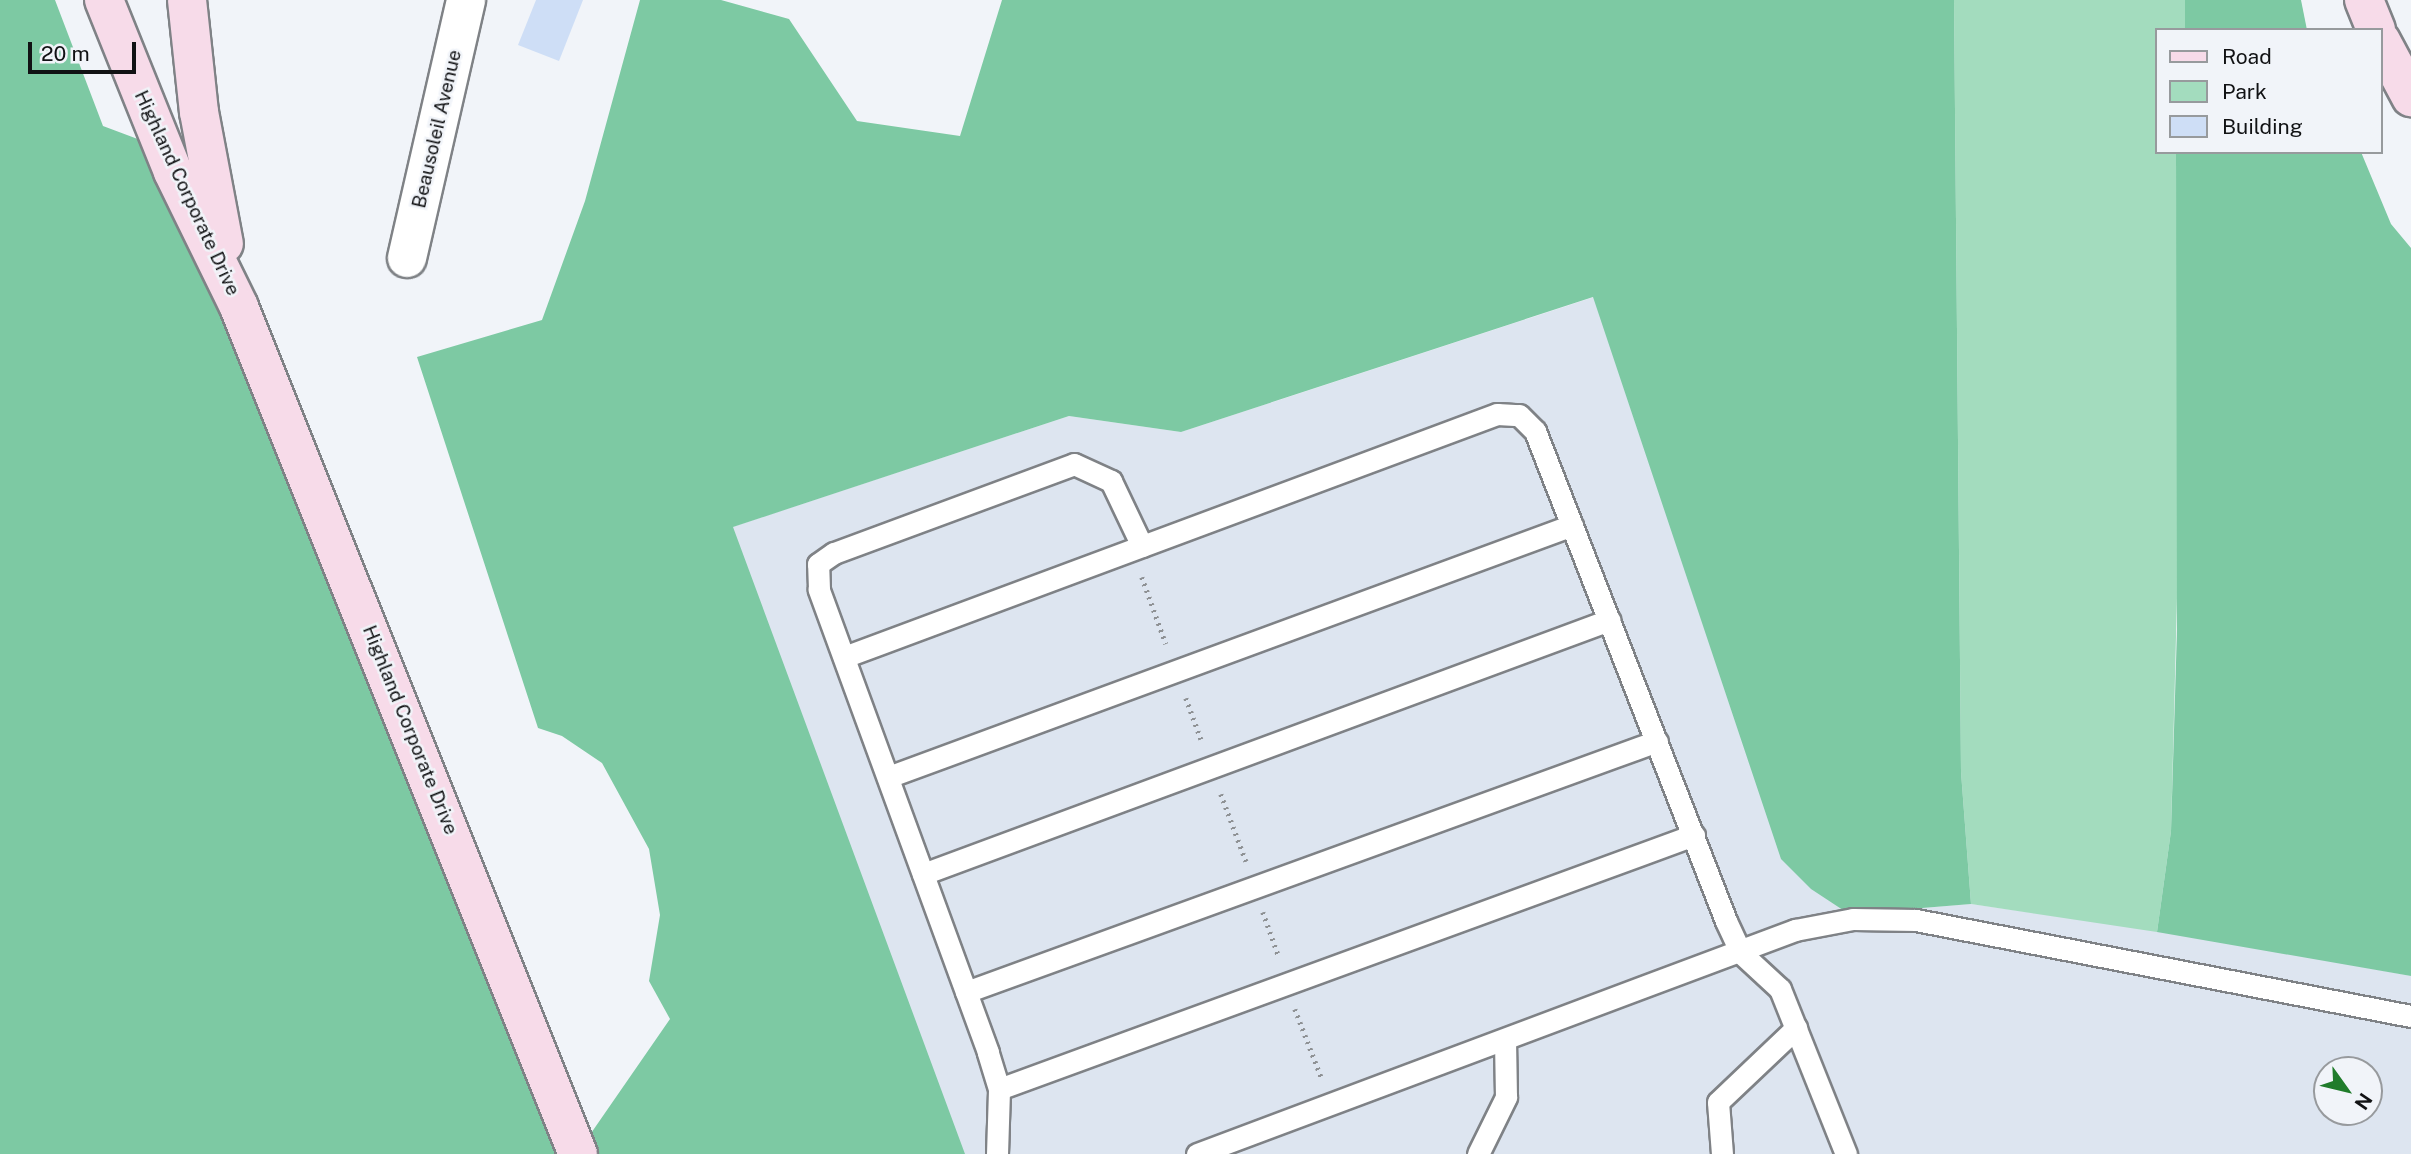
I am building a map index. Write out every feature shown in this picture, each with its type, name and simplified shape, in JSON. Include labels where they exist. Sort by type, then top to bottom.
[{"type":"street","name":"Highland Corporate Drive","points":[[104,0],[173,172],[239,307],[578,1154]]},
{"type":"street","name":"Highland Corporate Drive","points":[[187,0],[207,163],[239,307]]},
{"type":"street","name":"Beausoleil Avenue","points":[[407,258],[466,0]]},
{"type":"street","points":[[2364,0],[2375,28]]},
{"type":"street","points":[[2383,45],[2411,97]]},
{"type":"lane","points":[[844,657],[1504,412],[1519,415],[1531,424],[1741,953],[1780,989],[1846,1154]]},
{"type":"lane","points":[[997,1154],[999,1089],[967,992],[819,589],[818,565],[834,553],[1074,464],[1111,481],[1137,548]]},
{"type":"lane","points":[[888,777],[1572,525]]},
{"type":"lane","points":[[923,874],[1609,620]]},
{"type":"lane","points":[[967,992],[1657,741]]},
{"type":"lane","points":[[999,1089],[1694,835]]},
{"type":"lane","points":[[1197,1154],[1741,953],[1795,930],[1853,919],[1916,920],[2411,1016]]},
{"type":"lane","points":[[1722,1154],[1718,1102],[1796,1028]]},
{"type":"lane","points":[[1478,1154],[1506,1097],[1505,1040]]},
{"type":"path","points":[[1137,548],[1176,671],[1333,1104]]},
{"type":"shaded area","points":[[1594,297],[1668,510],[1849,914],[1971,904],[2187,935],[2411,976],[2411,1154],[961,1154],[732,527],[1069,416],[1181,432]]},
{"type":"green space","points":[[0,0],[55,0],[103,126],[143,141],[176,140],[578,1152],[670,1019],[649,981],[660,915],[649,849],[602,763],[562,736],[538,728],[417,357],[542,320],[585,201],[640,0],[721,0],[789,19],[857,121],[960,136],[1002,0],[1954,0],[1961,772],[1971,904],[1849,914],[1811,889],[1781,859],[1593,297],[1181,432],[1069,416],[733,527],[965,1154],[0,1154]]},
{"type":"green space","points":[[1954,0],[2185,0],[2185,28],[2156,28],[2156,154],[2176,154],[2180,482],[2171,831],[2157,932],[1971,904],[1961,772]]},
{"type":"green space","points":[[2185,0],[2301,0],[2307,28],[2185,28]]},
{"type":"green space","points":[[2176,154],[2362,154],[2391,224],[2411,248],[2411,976],[2157,932],[2171,831],[2177,629]]},
{"type":"building","points":[[536,0],[583,0],[559,61],[518,45]]}]
